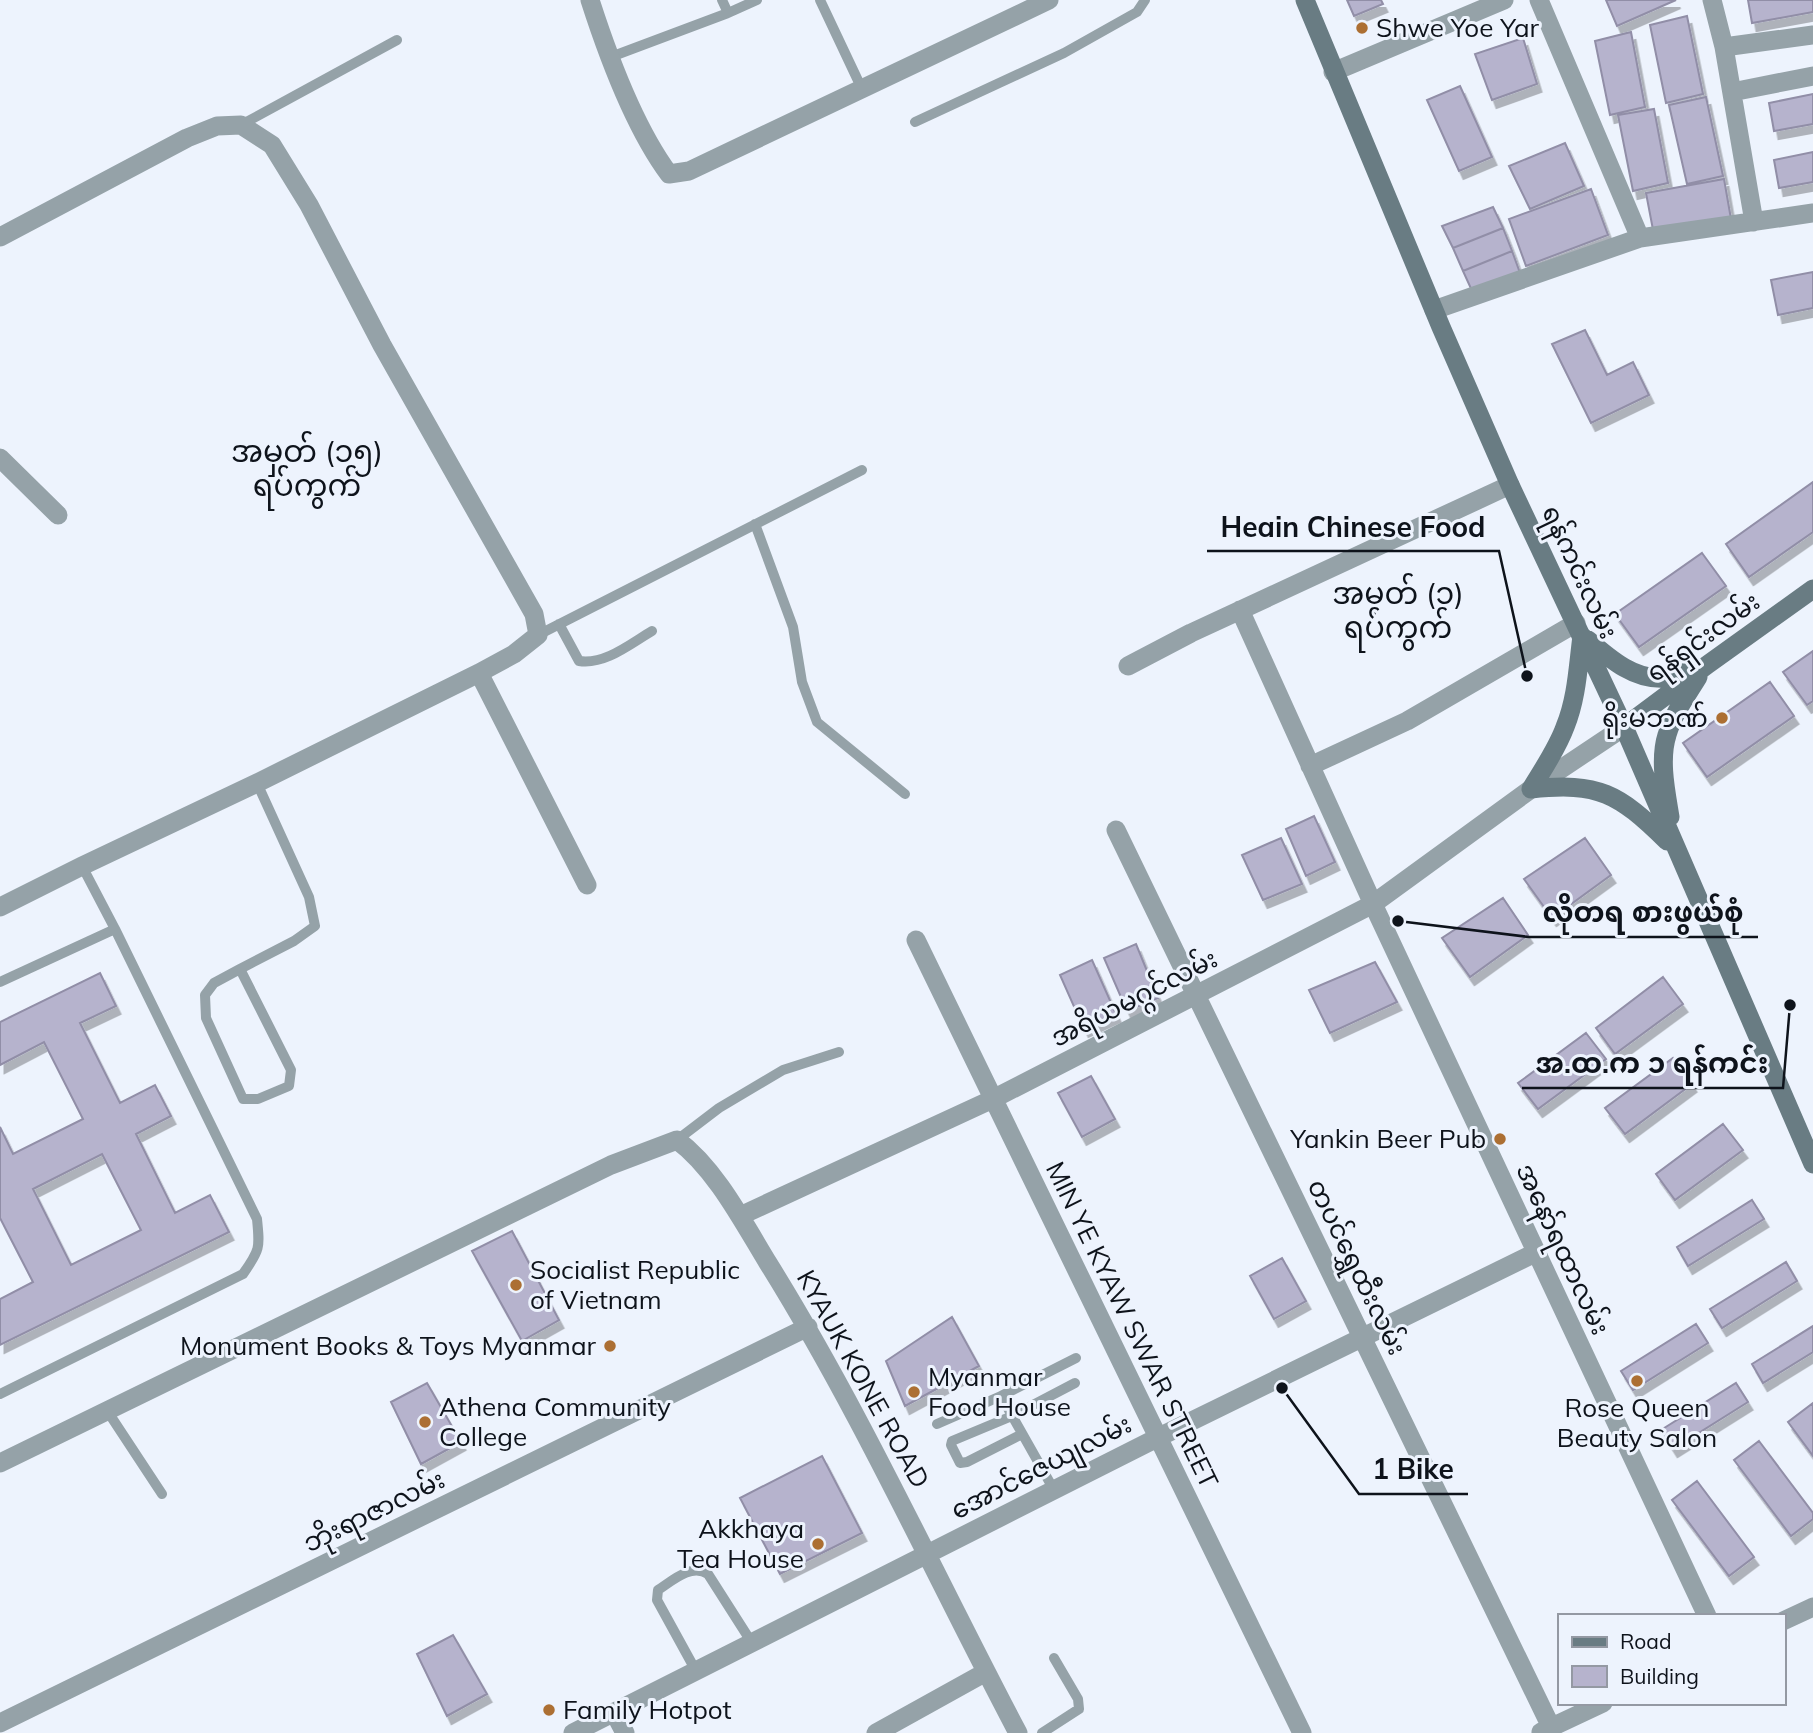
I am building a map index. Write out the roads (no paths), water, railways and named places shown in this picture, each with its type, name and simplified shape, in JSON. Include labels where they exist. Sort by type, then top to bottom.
[{"type":"main road","name":"ရန်ကင်းလမ်း","points":[[1305,0],[1333,72],[1510,485],[1624,727],[1813,1164]]},
{"type":"main road","name":"ရန်ရှင်းလမ်း","points":[[1624,727],[1813,589]]},
{"type":"main road","points":[[1579,629],[1620,666],[1641,676],[1666,678],[1707,664]]},
{"type":"main road","points":[[1531,789],[1566,726],[1575,692],[1579,629]]},
{"type":"main road","points":[[1675,849],[1664,770],[1666,736],[1681,705],[1707,664]]},
{"type":"main road","points":[[1531,789],[1578,786],[1601,790],[1647,821],[1675,849]]},
{"type":"street","points":[[590,0],[608,58],[656,157],[669,174],[689,171],[1049,0]]},
{"type":"street","points":[[1333,72],[1504,0]]},
{"type":"street","points":[[1539,0],[1640,238]]},
{"type":"street","points":[[1712,0],[1724,47],[1754,222]]},
{"type":"street","points":[[1724,47],[1813,36]]},
{"type":"street","points":[[1732,92],[1813,76]]},
{"type":"street","points":[[0,237],[187,138],[217,126],[241,125],[272,145],[309,205],[382,345],[534,614],[538,635],[514,654],[480,673],[0,907]]},
{"type":"street","points":[[1434,310],[1640,238],[1813,212]]},
{"type":"street","points":[[0,458],[58,515]]},
{"type":"street","points":[[1128,666],[1170,643],[1510,485]]},
{"type":"street","name":"အနော်ရထာလမ်း","points":[[1240,610],[1535,1253],[1706,1614]]},
{"type":"street","points":[[1310,766],[1407,721],[1579,629]]},
{"type":"street","points":[[480,673],[587,885]]},
{"type":"street","name":"အရိယမဂ္ဂင်လမ်း","points":[[740,1216],[993,1099],[1373,904],[1531,789],[1624,727]]},
{"type":"street","name":"တပင်ရွှေထီးလမ်း","points":[[1116,830],[1362,1338],[1545,1730]]},
{"type":"street","name":"MIN YE KYAW SWAR STREET","points":[[916,940],[1302,1733]]},
{"type":"street","points":[[0,1463],[611,1165],[677,1140]]},
{"type":"street","name":"KYAUK KONE ROAD","points":[[677,1140],[695,1153],[740,1216],[808,1327],[1018,1733]]},
{"type":"street","name":"အောင်ဇေယျလမ်း","points":[[573,1733],[1157,1438],[1535,1253]]},
{"type":"street","name":"ဘိုးရာဇာလမ်း","points":[[0,1723],[808,1327]]},
{"type":"street","points":[[1785,1620],[1813,1607]]},
{"type":"street","points":[[883,1731],[986,1672]]},
{"type":"street","points":[[1545,1730],[1599,1705]]},
{"type":"street","points":[[614,1712],[625,1733]]},
{"type":"lane","points":[[722,0],[729,13]]},
{"type":"lane","points":[[608,58],[757,0]]},
{"type":"lane","points":[[820,0],[862,89]]},
{"type":"lane","points":[[915,122],[1063,53],[1137,12],[1145,0]]},
{"type":"lane","points":[[241,125],[397,40]]},
{"type":"lane","points":[[538,635],[862,470]]},
{"type":"lane","points":[[755,524],[793,627],[802,682],[817,722],[844,747],[870,764],[905,794]]},
{"type":"lane","points":[[559,624],[579,661],[588,662],[606,657],[652,631]]},
{"type":"lane","points":[[240,969],[290,1070],[289,1086],[258,1099],[243,1099],[206,1018],[205,995],[214,983],[240,969],[294,941],[315,926],[309,897],[257,783]]},
{"type":"lane","points":[[0,1394],[243,1275],[257,1254],[260,1244],[257,1219],[82,866]]},
{"type":"lane","points":[[0,982],[115,929]]},
{"type":"lane","points":[[677,1140],[719,1108],[783,1070],[839,1052]]},
{"type":"lane","points":[[937,1424],[1076,1359]]},
{"type":"lane","points":[[1022,1434],[967,1462],[960,1463],[951,1445],[952,1441],[1012,1416],[1075,1383]]},
{"type":"lane","points":[[1001,1396],[1054,1490]]},
{"type":"lane","points":[[107,1412],[162,1494]]},
{"type":"lane","points":[[696,1671],[657,1600],[658,1590],[686,1572],[702,1570],[708,1574],[752,1643]]},
{"type":"lane","points":[[1042,1733],[1079,1709],[1078,1699],[1054,1658]]},
{"type":"place","name":"Shwe Yoe Yar","points":[[1362,28]]},
{"type":"place","name":"Heain Chinese Food","points":[[1527,676]]},
{"type":"place","name":"ရိုးမဘဏ်","points":[[1722,718]]},
{"type":"place","name":"လိုတရ စားဖွယ်စုံ","points":[[1398,921]]},
{"type":"place","name":"အ.ထ.က ၁ ရန်ကင်း","points":[[1790,1005]]},
{"type":"place","name":"Yankin Beer Pub","points":[[1500,1139]]},
{"type":"place","name":"Socialist Republic of Vietnam","points":[[516,1285]]},
{"type":"place","name":"Monument Books & Toys Myanmar","points":[[610,1346]]},
{"type":"place","name":"Rose Queen Beauty Salon","points":[[1637,1381]]},
{"type":"place","name":"1 Bike","points":[[1282,1388]]},
{"type":"place","name":"Myanmar Food House","points":[[914,1392]]},
{"type":"place","name":"Athena Community College","points":[[425,1422]]},
{"type":"place","name":"Akkhaya Tea House","points":[[818,1544]]},
{"type":"place","name":"Family Hotpot","points":[[549,1710]]},
{"type":"district","name":"အမှတ် (၁၅) ရပ်ကွက်","points":[[307,469]]},
{"type":"district","name":"အမှတ် (၁) ရပ်ကွက်","points":[[1398,611]]}]
